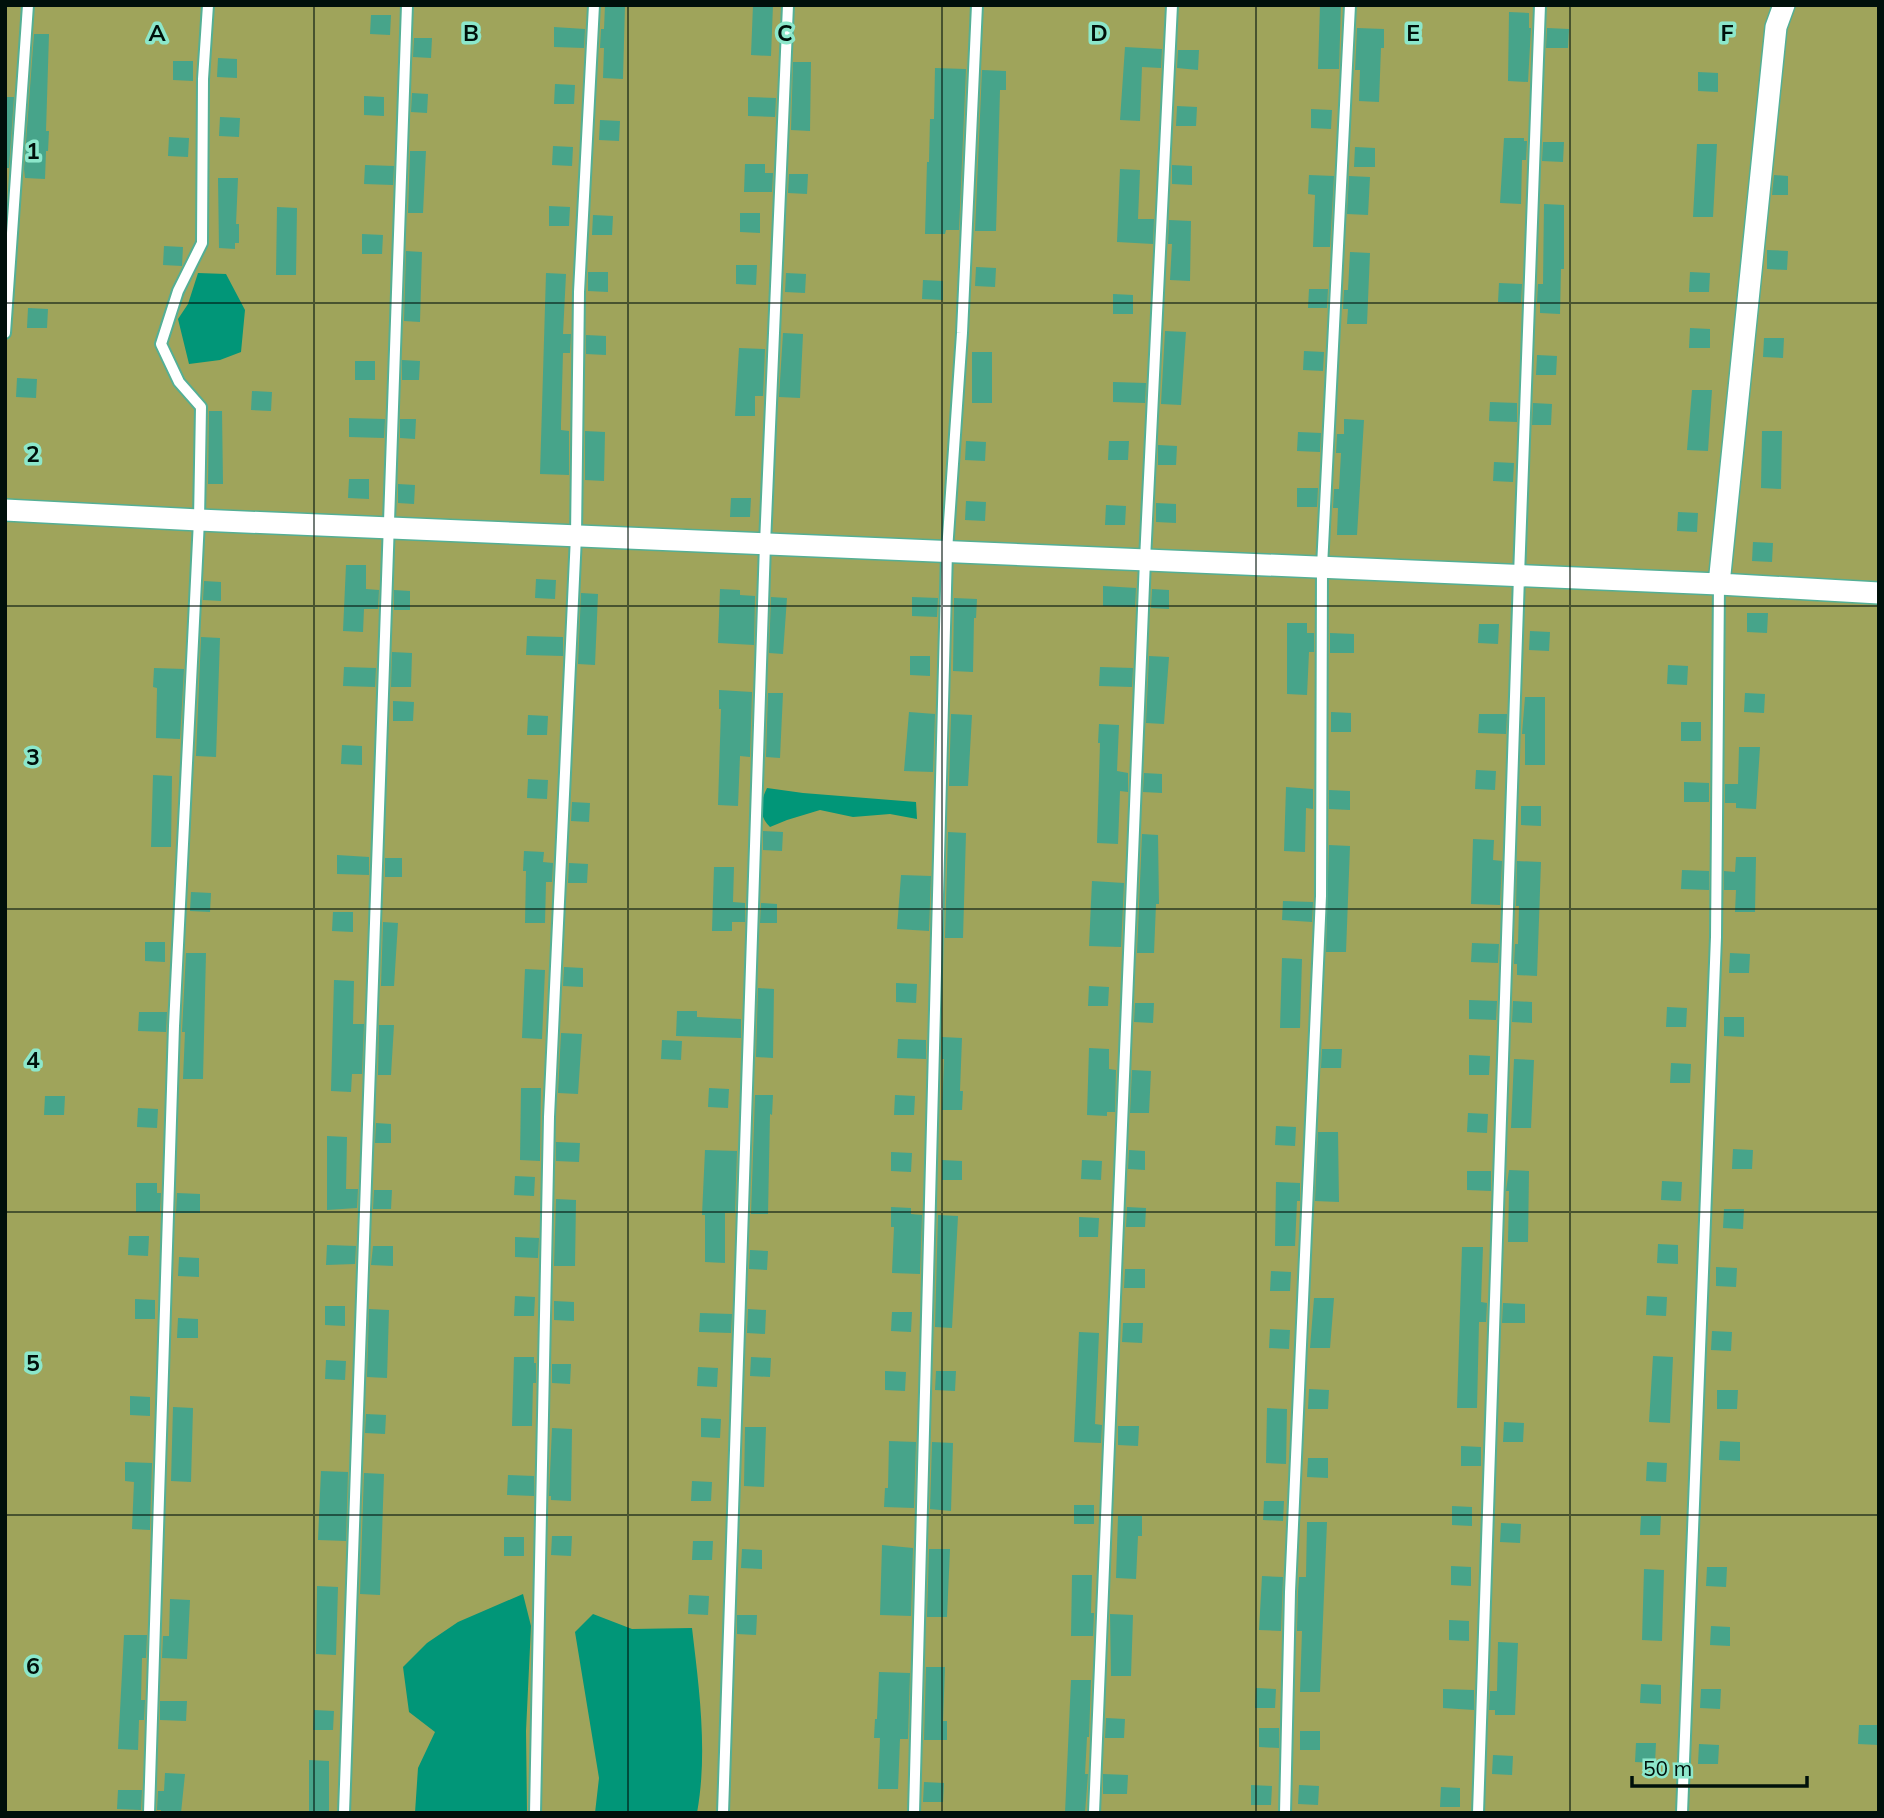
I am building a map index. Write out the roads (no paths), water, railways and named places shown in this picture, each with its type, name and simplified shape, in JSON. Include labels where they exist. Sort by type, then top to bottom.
[{"type":"street","points":[[1719,584],[1774,41],[1784,5]]},
{"type":"street","points":[[5,510],[1879,593]]},
{"type":"lane","points":[[5,333],[28,5]]},
{"type":"lane","points":[[149,1813],[174,1026],[200,520],[201,407],[179,382],[161,344],[178,291],[202,243],[204,79],[208,5]]},
{"type":"lane","points":[[344,1813],[407,5]]},
{"type":"lane","points":[[535,1813],[549,1117],[576,536],[579,292],[594,5]]},
{"type":"lane","points":[[723,1813],[765,544],[789,5]]},
{"type":"lane","points":[[914,1813],[947,551],[962,333],[977,5]]},
{"type":"lane","points":[[1094,1813],[1145,560],[1172,5]]},
{"type":"lane","points":[[1285,1813],[1291,1578],[1321,896],[1322,567],[1350,5]]},
{"type":"lane","points":[[1478,1813],[1540,5]]},
{"type":"lane","points":[[1682,1813],[1716,937],[1719,584]]}]
